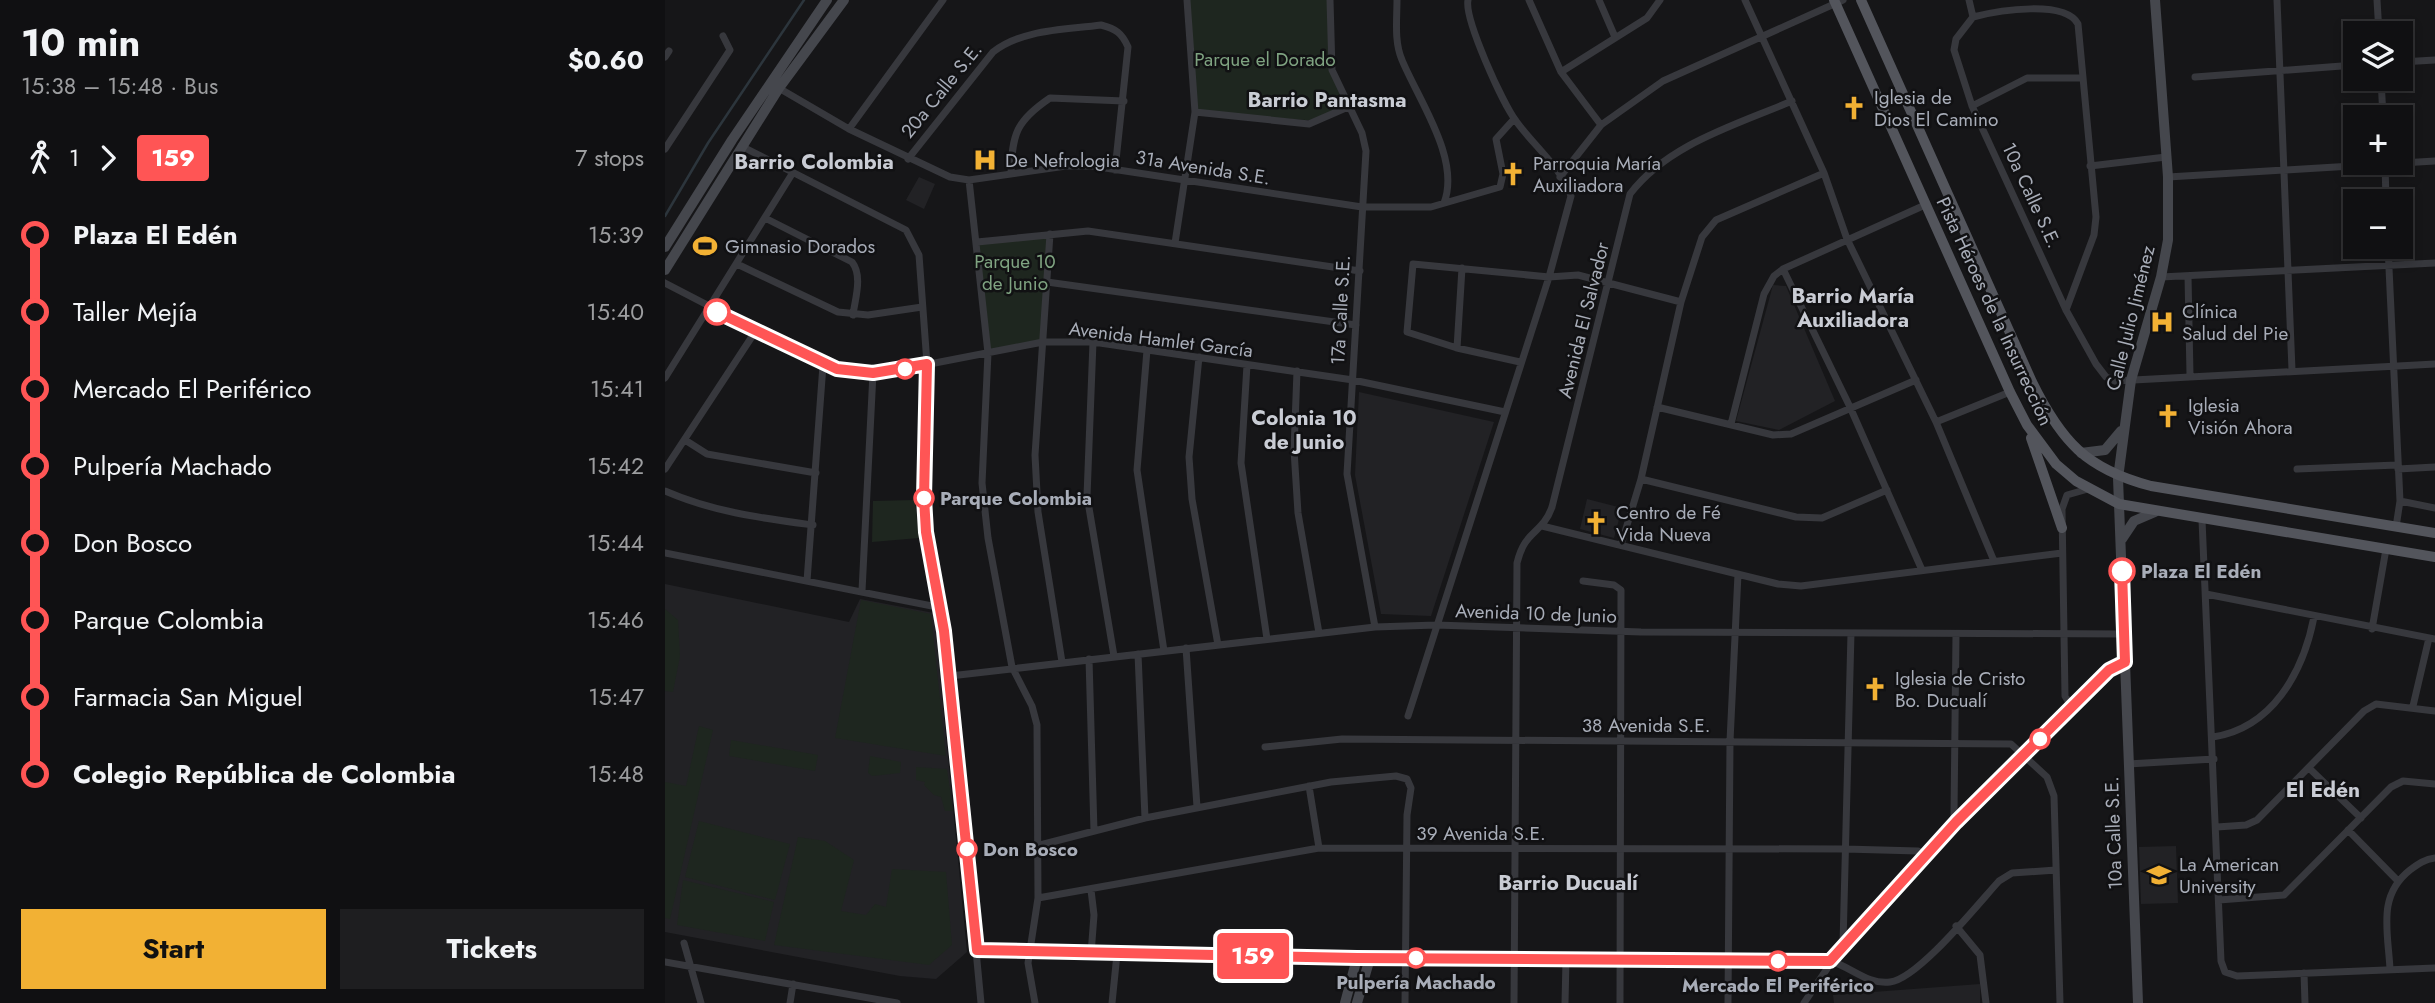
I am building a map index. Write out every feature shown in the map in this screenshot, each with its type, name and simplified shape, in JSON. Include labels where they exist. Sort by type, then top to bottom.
[{"type":"main road","points":[[665,247],[774,86],[827,0]]},
{"type":"main road","points":[[665,270],[741,146],[774,86],[844,0]]},
{"type":"main road","name":"Pista Héroes de la Insurrección","points":[[1861,0],[2032,382],[2059,432],[2081,453],[2119,478],[2435,533]]},
{"type":"main road","name":"Calle Julio Jiménez","points":[[2122,539],[2119,478],[2123,428],[2131,380],[2161,277],[2168,240],[2168,177],[2155,0]]},
{"type":"main road","name":"Pista Héroes de la Insurrección","points":[[1838,1],[1925,205],[2010,392],[2027,425],[2056,464],[2090,489],[2119,504],[2435,557]]},
{"type":"main road","points":[[2027,425],[2062,528]]},
{"type":"main road","points":[[2081,453],[2106,449],[2123,428]]},
{"type":"main road","points":[[2122,539],[2134,521],[2155,512]]},
{"type":"main road","name":"10a Calle S.E.","points":[[2122,539],[2138,1003]]},
{"type":"main road","points":[[1345,1003],[1357,958]]},
{"type":"main road","points":[[1357,1003],[1370,958]]},
{"type":"street","points":[[849,129],[943,0]]},
{"type":"street","points":[[1175,243],[1195,112],[1187,0]]},
{"type":"street","name":"17a Calle S.E.","points":[[1330,0],[1332,70],[1347,107],[1362,133],[1366,152],[1347,474],[1375,627]]},
{"type":"street","points":[[1397,0],[1401,57],[1433,123],[1444,161],[1448,180],[1444,203]]},
{"type":"street","points":[[1408,716],[1549,277],[1571,196],[1560,177],[1514,119],[1469,21],[1468,0]]},
{"type":"street","points":[[1529,0],[1561,72],[1601,125]]},
{"type":"street","points":[[1598,0],[1615,37]]},
{"type":"street","points":[[1561,72],[1647,18],[1660,0]]},
{"type":"street","points":[[1745,0],[1824,173],[1847,239],[1936,422],[1994,561]]},
{"type":"street","points":[[1969,0],[1973,17],[2021,5],[2062,5],[2075,16],[2096,217],[2094,235],[2066,310]]},
{"type":"street","points":[[2277,0],[2292,370]]},
{"type":"street","points":[[2377,0],[2378,21]]},
{"type":"street","points":[[1560,177],[1601,125],[1663,81],[1838,1]]},
{"type":"street","name":"10a Calle S.E.","points":[[1973,17],[1956,39],[1954,50],[1954,60],[1972,106],[2066,310],[2096,364],[2106,377],[2115,381],[2131,380]]},
{"type":"street","name":"20a Calle S.E.","points":[[908,159],[993,52],[1019,36],[1101,25],[1115,28],[1123,35],[1128,47],[1124,102]]},
{"type":"street","points":[[665,149],[730,50],[723,36]]},
{"type":"street","points":[[2413,61],[2435,60]]},
{"type":"street","points":[[2195,76],[2343,66]]},
{"type":"street","points":[[1972,106],[2027,78],[2081,78]]},
{"type":"street","name":"31a Avenida S.E.","points":[[774,86],[849,129],[950,177],[969,180],[1066,166],[1115,170],[1363,207],[1417,208],[1500,187],[1503,174],[1496,139],[1514,119]]},
{"type":"street","points":[[1011,174],[1012,141],[1021,122],[1050,98],[1124,102],[1115,170]]},
{"type":"street","name":"Avenida El Salvador","points":[[1514,1003],[1517,563],[1521,546],[1527,537],[1542,526],[1552,507],[1630,194],[1643,177],[1674,153],[1792,101]]},
{"type":"street","points":[[1195,112],[1309,124],[1347,107]]},
{"type":"street","points":[[741,146],[906,230],[919,255],[927,364],[924,498],[926,532],[941,608],[950,676],[981,1003]]},
{"type":"street","points":[[2090,166],[2166,157]]},
{"type":"street","points":[[2413,162],[2435,162]]},
{"type":"street","points":[[2168,177],[2343,165]]},
{"type":"street","points":[[1622,545],[1641,479],[1681,302],[1702,237],[1716,220],[1824,173]]},
{"type":"street","points":[[665,378],[792,174]]},
{"type":"street","points":[[969,180],[978,242],[988,353],[982,483],[988,538],[1012,667],[1032,706],[1037,725],[1040,845],[1038,898],[1028,962],[1034,1003]]},
{"type":"street","points":[[1731,424],[1764,293],[1774,276],[1783,269],[1925,205]]},
{"type":"street","points":[[765,218],[852,262],[857,277],[853,315]]},
{"type":"street","points":[[978,242],[1089,231],[1360,271]]},
{"type":"street","points":[[1050,234],[1035,455],[1038,512],[1062,662]]},
{"type":"street","points":[[2389,259],[2400,501],[2396,527]]},
{"type":"street","points":[[2161,277],[2435,263]]},
{"type":"street","points":[[737,264],[838,312],[853,315],[922,307]]},
{"type":"street","points":[[1520,362],[1457,348],[1407,332],[1413,264],[1549,277],[1577,275],[1681,302]]},
{"type":"street","points":[[1457,348],[1462,268]]},
{"type":"street","points":[[1783,269],[1850,407],[1922,570]]},
{"type":"street","points":[[2188,276],[2190,375]]},
{"type":"street","points":[[1047,282],[1356,325]]},
{"type":"street","name":"Avenida Hamlet García","points":[[665,283],[823,365],[853,372],[873,373],[1043,342],[1093,342],[1353,380],[1505,412]]},
{"type":"street","points":[[665,470],[755,332]]},
{"type":"street","points":[[1093,342],[1087,496],[1114,656]]},
{"type":"street","points":[[1147,350],[1137,470],[1164,651]]},
{"type":"street","points":[[1199,357],[1189,457],[1192,499],[1218,645]]},
{"type":"street","points":[[2131,380],[2435,364]]},
{"type":"street","points":[[807,582],[823,365]]},
{"type":"street","points":[[1247,365],[1241,463],[1267,639]]},
{"type":"street","points":[[1297,371],[1294,450],[1298,513],[1319,633]]},
{"type":"street","points":[[862,591],[873,373]]},
{"type":"street","points":[[1657,408],[1773,435],[1806,429],[1850,407],[1916,380]]},
{"type":"street","points":[[1936,422],[2010,392]]},
{"type":"street","points":[[685,440],[707,454],[816,473]]},
{"type":"street","points":[[2297,469],[2435,467]]},
{"type":"street","points":[[1641,479],[1796,517],[1822,518],[1887,491]]},
{"type":"street","points":[[2071,706],[2065,696],[2062,528],[2065,497],[2076,491],[2090,489]]},
{"type":"street","points":[[665,491],[728,514],[813,525]]},
{"type":"street","points":[[2400,501],[2435,508]]},
{"type":"street","points":[[2202,520],[2221,961],[2225,972],[2238,976],[2435,968]]},
{"type":"street","points":[[1542,526],[1738,574],[1801,586],[2062,553]]},
{"type":"street","points":[[2372,629],[2386,549]]},
{"type":"street","points":[[665,552],[941,608]]},
{"type":"street","points":[[1728,1003],[1730,741],[1738,574]]},
{"type":"street","points":[[1583,581],[1619,586],[1622,632],[1619,1003]]},
{"type":"street","points":[[2206,594],[2432,639],[2413,706]]},
{"type":"street","points":[[2213,737],[2235,733],[2250,726],[2287,688],[2301,664],[2314,617]]},
{"type":"street","name":"Avenida 10 de Junio","points":[[950,676],[1375,627],[1436,625],[1622,632],[2062,636],[2124,634]]},
{"type":"street","points":[[1843,945],[1851,633]]},
{"type":"street","points":[[1956,634],[1956,822]]},
{"type":"street","points":[[1186,648],[1197,807]]},
{"type":"street","points":[[1138,654],[1145,818]]},
{"type":"street","points":[[1089,659],[1094,831]]},
{"type":"street","points":[[1804,1003],[1843,945],[1956,822],[2113,666],[2125,662]]},
{"type":"street","points":[[2217,827],[2246,825],[2257,820],[2364,711],[2376,704],[2413,706],[2435,711]]},
{"type":"street","name":"38 Avenida S.E.","points":[[1265,747],[1342,739],[1954,743],[2011,744],[2025,754]]},
{"type":"street","points":[[2025,754],[2047,777],[2054,796],[2060,1003]]},
{"type":"street","points":[[2128,764],[2214,759]]},
{"type":"street","points":[[2310,769],[2361,818]]},
{"type":"street","points":[[1040,845],[1145,818],[1309,786],[1396,776],[1407,779],[1411,788],[1407,815],[1405,1003]]},
{"type":"street","points":[[2219,900],[2284,895],[2391,787],[2403,781],[2435,784]]},
{"type":"street","points":[[1309,786],[1319,848]]},
{"type":"street","points":[[2348,830],[2397,880]]},
{"type":"street","name":"39 Avenida S.E.","points":[[1038,898],[1319,848],[1845,849],[1918,851],[1927,855]]},
{"type":"street","points":[[2390,969],[2387,911],[2391,889],[2397,880],[2418,864],[2435,858]]},
{"type":"street","points":[[977,950],[1357,958],[1830,961],[1867,978],[1890,982],[1915,971],[1999,881],[2012,873],[2056,870]]},
{"type":"street","points":[[1091,890],[1094,915],[1091,954]]},
{"type":"street","points":[[1956,926],[1980,956],[1986,1003]]},
{"type":"street","points":[[684,943],[688,966],[701,1003]]},
{"type":"street","points":[[1112,1003],[1117,954]]},
{"type":"street","points":[[1565,1003],[1566,960]]},
{"type":"street","points":[[665,962],[897,1003]]},
{"type":"street","points":[[2304,973],[2305,1003]]},
{"type":"street","points":[[790,1003],[793,984]]},
{"type":"street","points":[[973,1003],[979,988]]},
{"type":"shaded area","points":[[919,177],[935,184],[924,209],[906,200]]},
{"type":"shaded area","points":[[1773,285],[1786,286],[1835,401],[1779,430],[1736,421]]},
{"type":"shaded area","points":[[1359,392],[1494,422],[1431,616],[1381,614],[1355,475]]},
{"type":"shaded area","points":[[1587,499],[1622,508],[1614,538],[1580,529]]},
{"type":"shaded area","points":[[665,584],[849,622],[860,599],[934,613],[967,952],[936,979],[900,976],[665,932]]},
{"type":"shaded area","name":"La American University","points":[[2176,846],[2178,903],[2141,904],[2139,847]]},
{"type":"shaded area","points":[[1980,984],[1980,1003],[1834,1003],[1833,995]]},
{"type":"green space","name":"Parque el Dorado","points":[[1187,0],[1330,0],[1329,51],[1348,107],[1319,121],[1195,112]]},
{"type":"green space","name":"Parque 10 de Junio","points":[[1050,234],[1043,342],[988,353],[977,242]]},
{"type":"green space","points":[[915,500],[919,538],[872,542],[873,501]]},
{"type":"green space","points":[[861,600],[931,614],[946,756],[835,738]]},
{"type":"green space","points":[[665,609],[678,620],[680,656],[673,692],[665,691]]},
{"type":"green space","points":[[699,726],[713,730],[670,919],[665,918],[665,782],[686,786]]},
{"type":"green space","points":[[731,740],[818,755],[815,771],[729,756]]},
{"type":"green space","points":[[870,756],[901,762],[900,773],[872,776],[868,773]]},
{"type":"green space","points":[[916,767],[947,769],[953,811],[945,811],[941,797],[934,795],[924,785],[925,782],[916,780]]},
{"type":"green space","points":[[699,821],[790,844],[775,900],[685,877]]},
{"type":"green space","points":[[798,837],[825,841],[854,860],[841,911],[866,915],[875,904],[886,907],[892,869],[946,872],[952,945],[929,965],[774,945]]},
{"type":"green space","points":[[683,880],[774,902],[765,941],[677,925]]},
{"type":"waterway","points":[[665,216],[708,143],[804,0]]},
{"type":"bus line","name":"159","points":[[717,312],[823,365],[837,369],[873,373],[927,364],[924,498],[926,532],[944,631],[977,950],[1357,958],[1830,961],[1956,822],[2109,670],[2118,663],[2125,662],[2122,571]]},
{"type":"place","name":"Iglesia de Dios El Camino","points":[[1854,108]]},
{"type":"place","name":"De Nefrologia","points":[[985,160]]},
{"type":"place","name":"Parroquia María Auxiliadora","points":[[1513,174]]},
{"type":"place","name":"Gimnasio Dorados","points":[[705,246]]},
{"type":"place","name":"Clínica Salud del Pie","points":[[2162,322]]},
{"type":"place","name":"Iglesia Visión Ahora","points":[[2168,416]]},
{"type":"place","name":"Parque Colombia","points":[[924,498]]},
{"type":"place","name":"Centro de Fé Vida Nueva","points":[[1596,523]]},
{"type":"place","name":"Plaza El Edén","points":[[2122,571]]},
{"type":"place","name":"Iglesia de Cristo Bo. Ducualí","points":[[1875,689]]},
{"type":"place","name":"Don Bosco","points":[[967,849]]},
{"type":"place","name":"La American University","points":[[2159,875]]},
{"type":"place","name":"Pulpería Machado","points":[[1416,958]]},
{"type":"place","name":"Mercado El Periférico","points":[[1778,961]]},
{"type":"district","name":"Barrio Pantasma","points":[[1327,100]]},
{"type":"district","name":"Barrio Colombia","points":[[814,162]]},
{"type":"district","name":"Barrio María Auxiliadora","points":[[1853,308]]},
{"type":"district","name":"Colonia 10 de Junio","points":[[1304,430]]},
{"type":"district","name":"El Edén","points":[[2323,790]]},
{"type":"district","name":"Barrio Ducualí","points":[[1568,883]]}]
